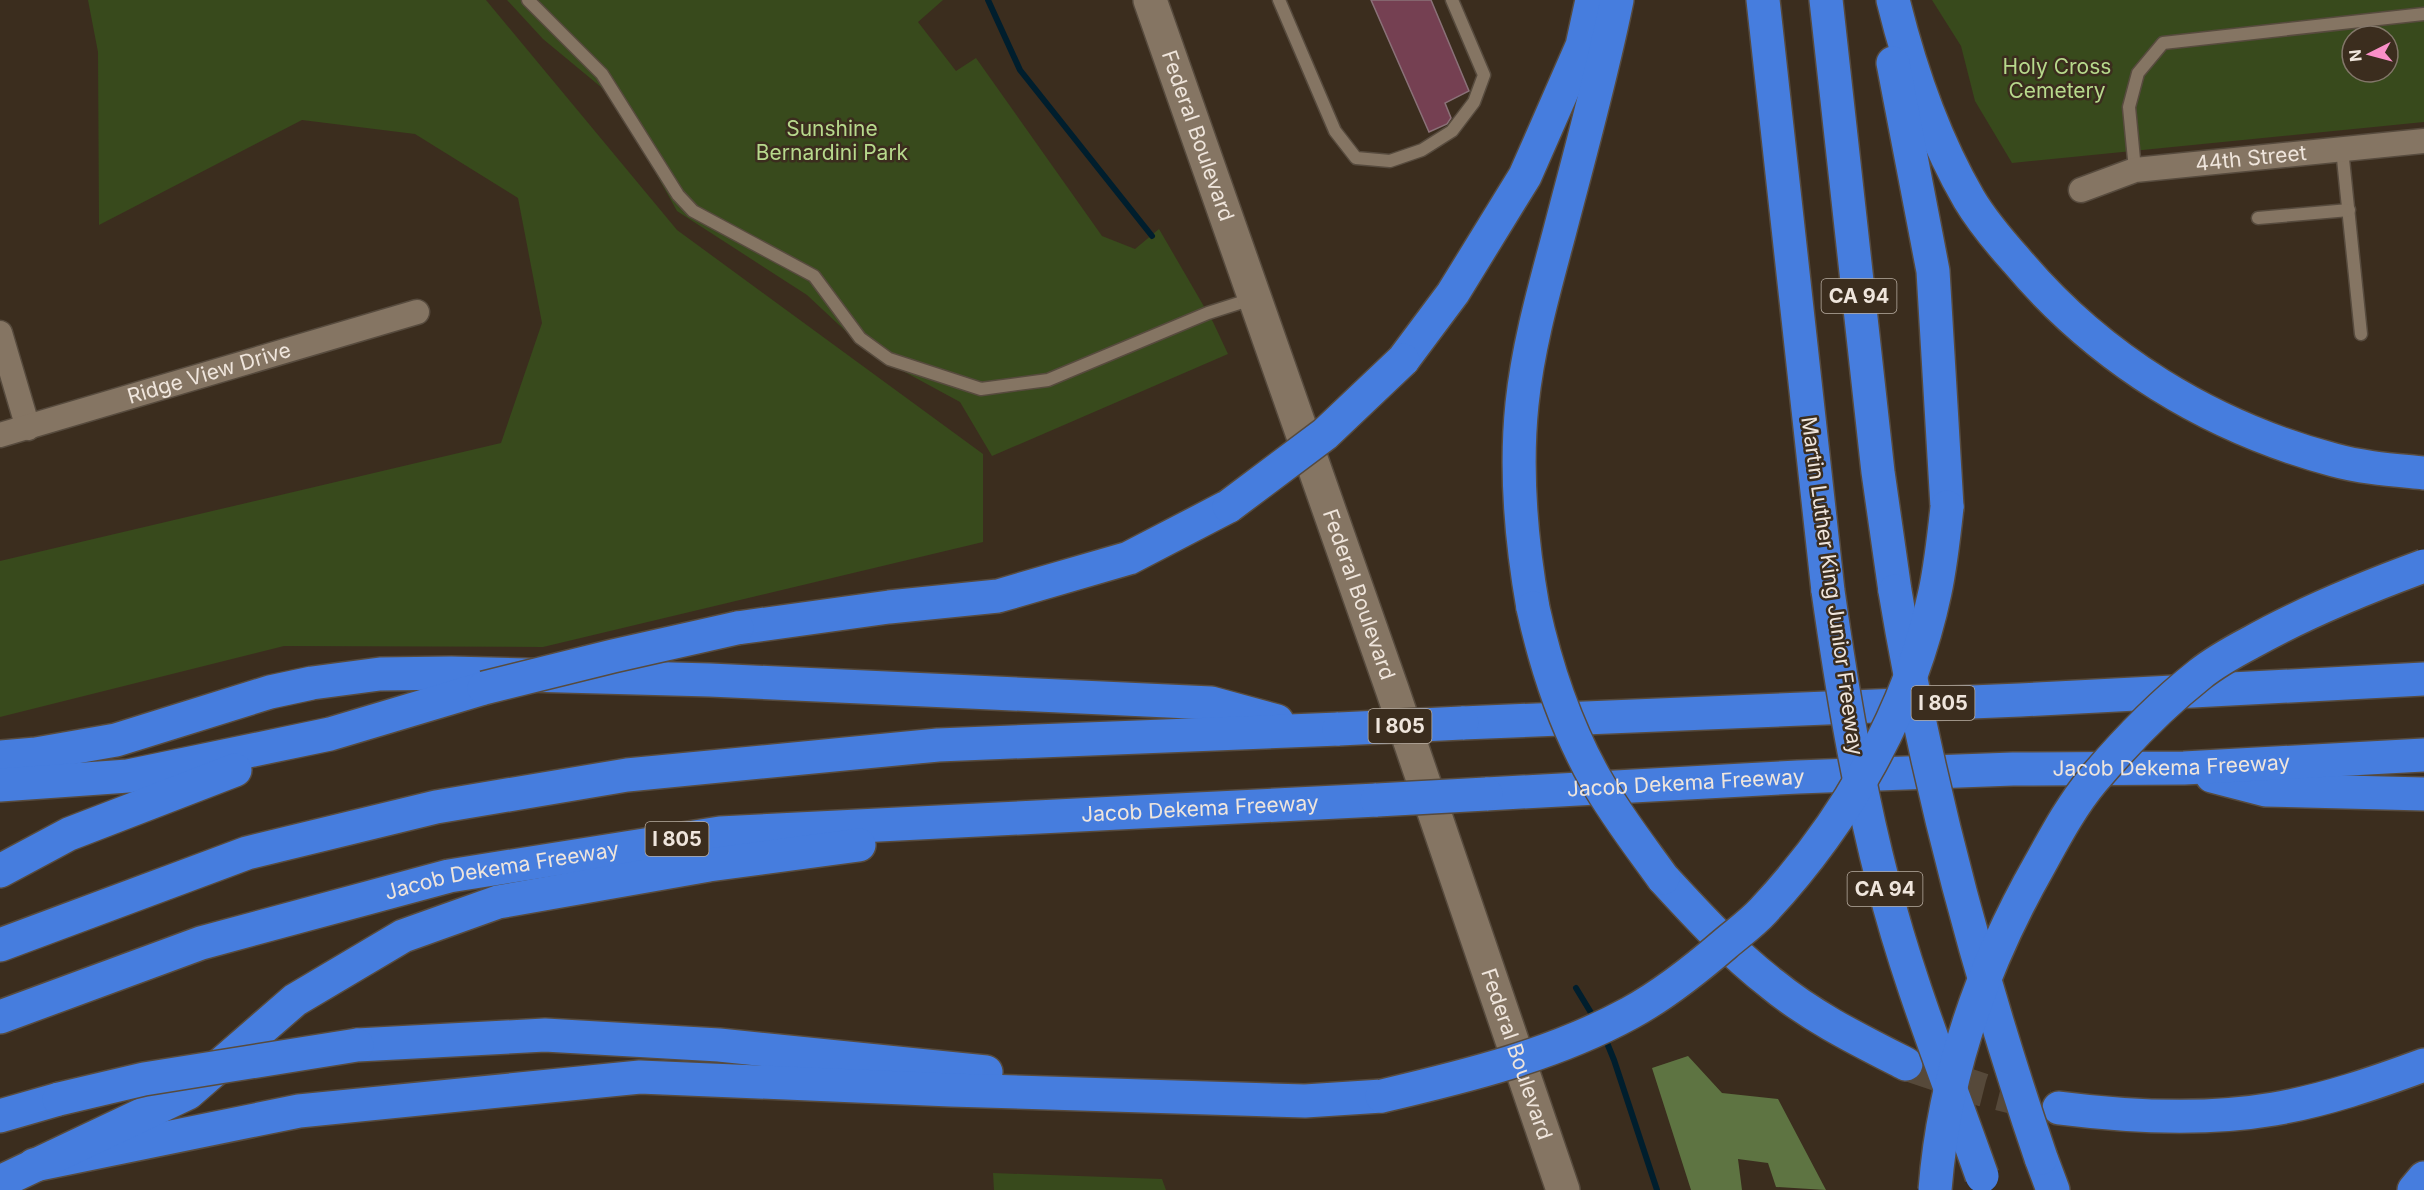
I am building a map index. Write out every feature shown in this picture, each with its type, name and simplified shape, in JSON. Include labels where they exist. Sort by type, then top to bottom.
[{"type":"highway","points":[[0,871],[69,834],[330,734],[484,688],[737,628],[889,607],[998,596],[1129,558],[1229,506],[1325,434],[1403,360],[1453,293],[1526,176],[1582,46],[1592,0]]},
{"type":"highway","points":[[1617,0],[1594,100],[1540,307],[1522,403],[1519,485],[1523,546],[1533,608],[1554,685],[1596,780],[1664,878],[1713,931],[1772,985],[1815,1015],[1906,1064]]},
{"type":"highway","name":"Martin Luther King Junior Freeway","points":[[1763,0],[1828,591],[1850,736],[1883,884],[1924,1013],[1984,1183]]},
{"type":"highway","name":"CA 94","points":[[1826,0],[1878,472],[1895,591],[1915,699],[1954,871],[1997,1025],[2053,1190]]},
{"type":"highway","points":[[34,1165],[299,1112],[640,1077],[963,1091],[1305,1101],[1382,1096],[1539,1053],[1613,1021],[1666,991],[1708,959],[1761,913],[1831,828],[1888,730],[1908,681],[1935,593],[1947,507],[1933,271],[1881,0]]},
{"type":"highway","points":[[1893,0],[1912,70],[1940,144],[1970,200],[1998,239],[2030,277],[2092,338],[2159,385],[2200,409],[2261,436],[2337,461],[2424,473]]},
{"type":"highway","points":[[1935,1190],[1944,1118],[1957,1061],[1986,969],[2039,865],[2061,826],[2092,781],[2160,709],[2201,673],[2280,626],[2332,602],[2424,566]]},
{"type":"highway","points":[[0,757],[36,754],[116,740],[270,692],[312,683],[392,674],[451,673],[698,680],[1211,703],[1305,729]]},
{"type":"highway","name":"I 805","points":[[0,945],[247,853],[448,805],[627,776],[938,745],[2020,700],[2424,679]]},
{"type":"highway","points":[[0,784],[128,777],[330,734]]},
{"type":"highway","name":"Jacob Dekema Freeway","points":[[0,1017],[201,943],[449,876],[720,833],[1798,777],[2013,769],[2184,768],[2424,755]]},
{"type":"highway","points":[[2184,768],[2266,790],[2424,794]]},
{"type":"highway","points":[[0,1182],[188,1093],[295,1000],[403,936],[498,902],[709,865],[1093,814]]},
{"type":"highway","points":[[0,1116],[144,1079],[357,1045],[545,1035],[636,1039],[802,1052],[1241,1098]]},
{"type":"highway","points":[[2059,1108],[2110,1114],[2162,1116],[2220,1115],[2272,1109],[2336,1095],[2424,1065]]},
{"type":"highway","points":[[2414,1190],[2424,1178]]},
{"type":"main road","name":"Federal Boulevard","points":[[1150,0],[1256,297],[1563,1190]]},
{"type":"street","name":"44th Street","points":[[2081,190],[2135,170],[2424,141]]},
{"type":"street","name":"Ridge View Drive","points":[[0,435],[417,312]]},
{"type":"street","points":[[0,333],[28,428]]},
{"type":"lane","points":[[528,0],[602,74],[678,195],[693,211],[814,276],[860,338],[889,359],[981,389],[1048,380],[1208,313],[1256,297]]},
{"type":"lane","points":[[1279,0],[1335,131],[1356,158],[1390,161],[1422,150],[1452,131],[1474,102],[1484,75],[1452,0]]},
{"type":"lane","points":[[2135,170],[2129,107],[2138,73],[2163,43],[2424,14]]},
{"type":"lane","points":[[2342,149],[2361,334]]},
{"type":"lane","points":[[2258,218],[2349,210]]},
{"type":"green space","points":[[88,0],[486,0],[677,230],[983,454],[983,542],[543,647],[284,646],[0,717],[0,561],[501,443],[542,323],[518,198],[415,134],[302,120],[99,225],[98,52]]},
{"type":"green space","name":"Sunshine Bernardini Park","points":[[507,0],[943,0],[918,22],[956,71],[976,58],[1102,236],[1135,249],[1159,229],[1213,322],[1228,354],[992,456],[960,402],[868,352],[807,295],[677,211],[613,97],[543,39]]},
{"type":"green space","name":"Holy Cross Cemetery","points":[[1932,0],[2424,0],[2424,122],[2012,163],[1975,101],[1961,46]]},
{"type":"green space","points":[[1688,1056],[1722,1093],[1778,1099],[1826,1190],[1776,1187],[1768,1163],[1738,1159],[1742,1190],[1691,1190],[1652,1068]]},
{"type":"green space","points":[[993,1173],[1162,1179],[1166,1190],[994,1190]]},
{"type":"building","points":[[1371,0],[1431,0],[1469,91],[1445,103],[1451,118],[1447,124],[1429,132]]},
{"type":"waterway","points":[[988,0],[1020,70],[1152,236]]},
{"type":"waterway","points":[[1576,988],[1596,1021]]},
{"type":"waterway","points":[[1605,1038],[1657,1190]]},
{"type":"tunnel","points":[[1906,1064],[1983,1090],[2047,1106]]}]
